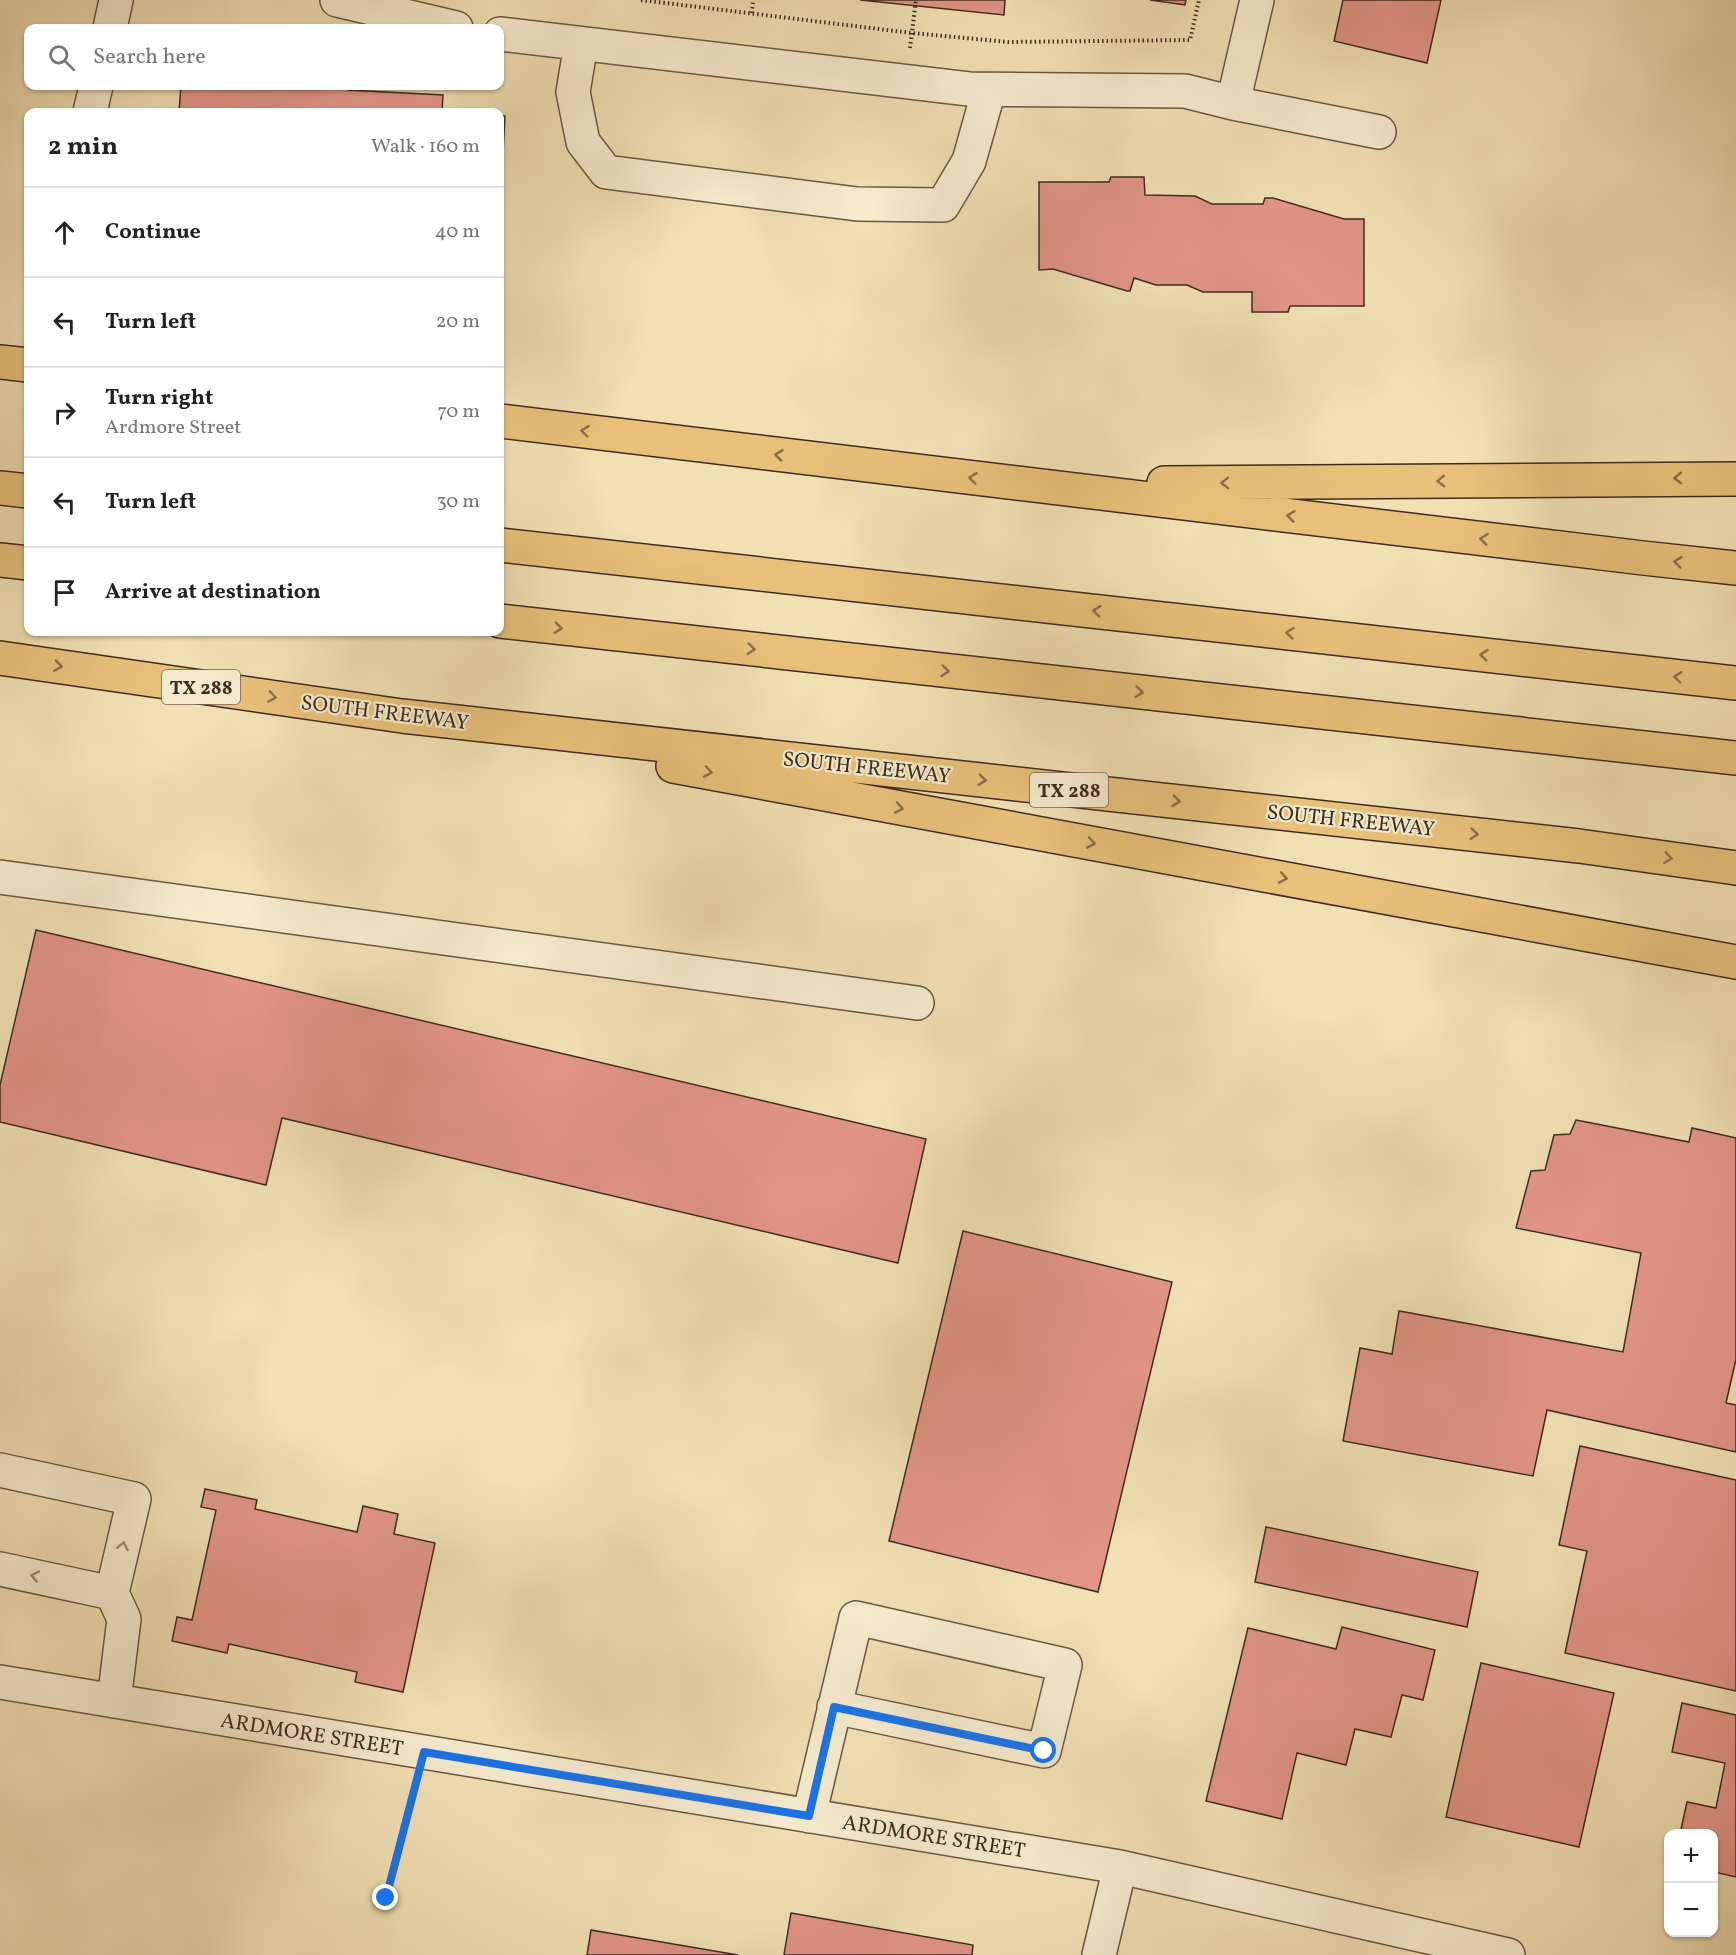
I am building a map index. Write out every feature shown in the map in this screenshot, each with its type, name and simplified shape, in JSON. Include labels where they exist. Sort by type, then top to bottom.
[{"type":"highway","points":[[0,362],[24,365]]},
{"type":"highway","points":[[504,421],[1736,568]]},
{"type":"highway","points":[[1031,485],[1736,479]]},
{"type":"highway","points":[[0,488],[24,491]]},
{"type":"highway","points":[[504,544],[1736,683]]},
{"type":"highway","points":[[0,560],[24,563]]},
{"type":"highway","points":[[504,621],[1736,758]]},
{"type":"highway","name":"SOUTH FREEWAY","points":[[0,658],[402,716],[1579,846],[1736,868]]},
{"type":"highway","points":[[402,716],[1736,962]]},
{"type":"street","points":[[111,24],[116,0]]},
{"type":"street","points":[[337,0],[439,24]]},
{"type":"street","points":[[1233,103],[1257,0]]},
{"type":"street","points":[[504,34],[969,89],[1185,91],[1233,103],[1379,132]]},
{"type":"street","points":[[581,44],[573,92],[583,142],[606,172],[857,204],[943,205],[969,161],[990,90]]},
{"type":"street","points":[[91,108],[95,90]]},
{"type":"street","points":[[0,877],[917,1003]]},
{"type":"street","points":[[0,1470],[134,1499],[112,1593],[124,1619],[114,1701]]},
{"type":"street","points":[[0,1569],[112,1593]]},
{"type":"street","points":[[809,1816],[834,1707],[856,1618],[1065,1665],[1044,1751],[834,1707]]},
{"type":"street","name":"ARDMORE STREET","points":[[0,1682],[1120,1867],[1508,1955]]},
{"type":"street","points":[[1099,1955],[1120,1867]]},
{"type":"path","points":[[641,0],[912,33],[1008,42],[1190,40],[1199,0]]},
{"type":"path","points":[[752,13],[753,0]]},
{"type":"path","points":[[905,82],[916,0]]},
{"type":"path","points":[[386,1898],[424,1752]]},
{"type":"building","points":[[860,0],[1005,0],[1004,15]]},
{"type":"building","points":[[1150,0],[1186,0],[1185,5]]},
{"type":"building","points":[[1343,0],[1441,0],[1427,63],[1334,41]]},
{"type":"building","points":[[181,90],[348,90],[443,95],[442,108],[179,108]]},
{"type":"building","points":[[1111,177],[1144,177],[1145,195],[1195,196],[1212,204],[1263,204],[1265,198],[1273,198],[1344,219],[1364,219],[1364,306],[1290,306],[1288,312],[1252,312],[1252,292],[1203,292],[1187,285],[1156,285],[1134,278],[1130,291],[1127,291],[1053,269],[1039,270],[1039,182],[1109,182]]},
{"type":"building","points":[[36,930],[926,1139],[898,1263],[282,1118],[266,1185],[0,1122],[0,1085]]},
{"type":"building","points":[[1576,1120],[1689,1142],[1692,1128],[1736,1138],[1736,1359],[1726,1403],[1736,1405],[1736,1452],[1547,1410],[1533,1476],[1343,1441],[1360,1348],[1392,1354],[1399,1311],[1623,1352],[1641,1253],[1516,1228],[1531,1171],[1545,1170],[1554,1135],[1570,1134]]},
{"type":"building","points":[[963,1231],[1172,1282],[1098,1592],[889,1541]]},
{"type":"building","points":[[1580,1446],[1736,1480],[1736,1691],[1565,1653],[1587,1551],[1559,1545]]},
{"type":"building","points":[[205,1489],[257,1500],[255,1509],[357,1532],[363,1506],[398,1514],[394,1534],[435,1543],[403,1692],[355,1682],[357,1672],[229,1644],[227,1653],[172,1641],[177,1617],[192,1620],[216,1510],[201,1507]]},
{"type":"building","points":[[1266,1527],[1478,1572],[1467,1627],[1255,1582]]},
{"type":"building","points":[[1342,1627],[1435,1650],[1423,1700],[1402,1695],[1391,1737],[1355,1729],[1346,1765],[1297,1753],[1282,1819],[1206,1801],[1248,1628],[1336,1649]]},
{"type":"building","points":[[1481,1663],[1614,1693],[1579,1847],[1446,1817]]},
{"type":"building","points":[[1682,1703],[1736,1715],[1736,1877],[1718,1873],[1718,1829],[1681,1829],[1687,1802],[1716,1808],[1725,1763],[1672,1752]]},
{"type":"building","points":[[791,1913],[973,1945],[972,1955],[784,1955]]},
{"type":"building","points":[[591,1930],[738,1955],[587,1955]]},
{"type":"route","points":[[386,1898],[424,1752],[809,1816],[834,1707],[1044,1751]]}]
